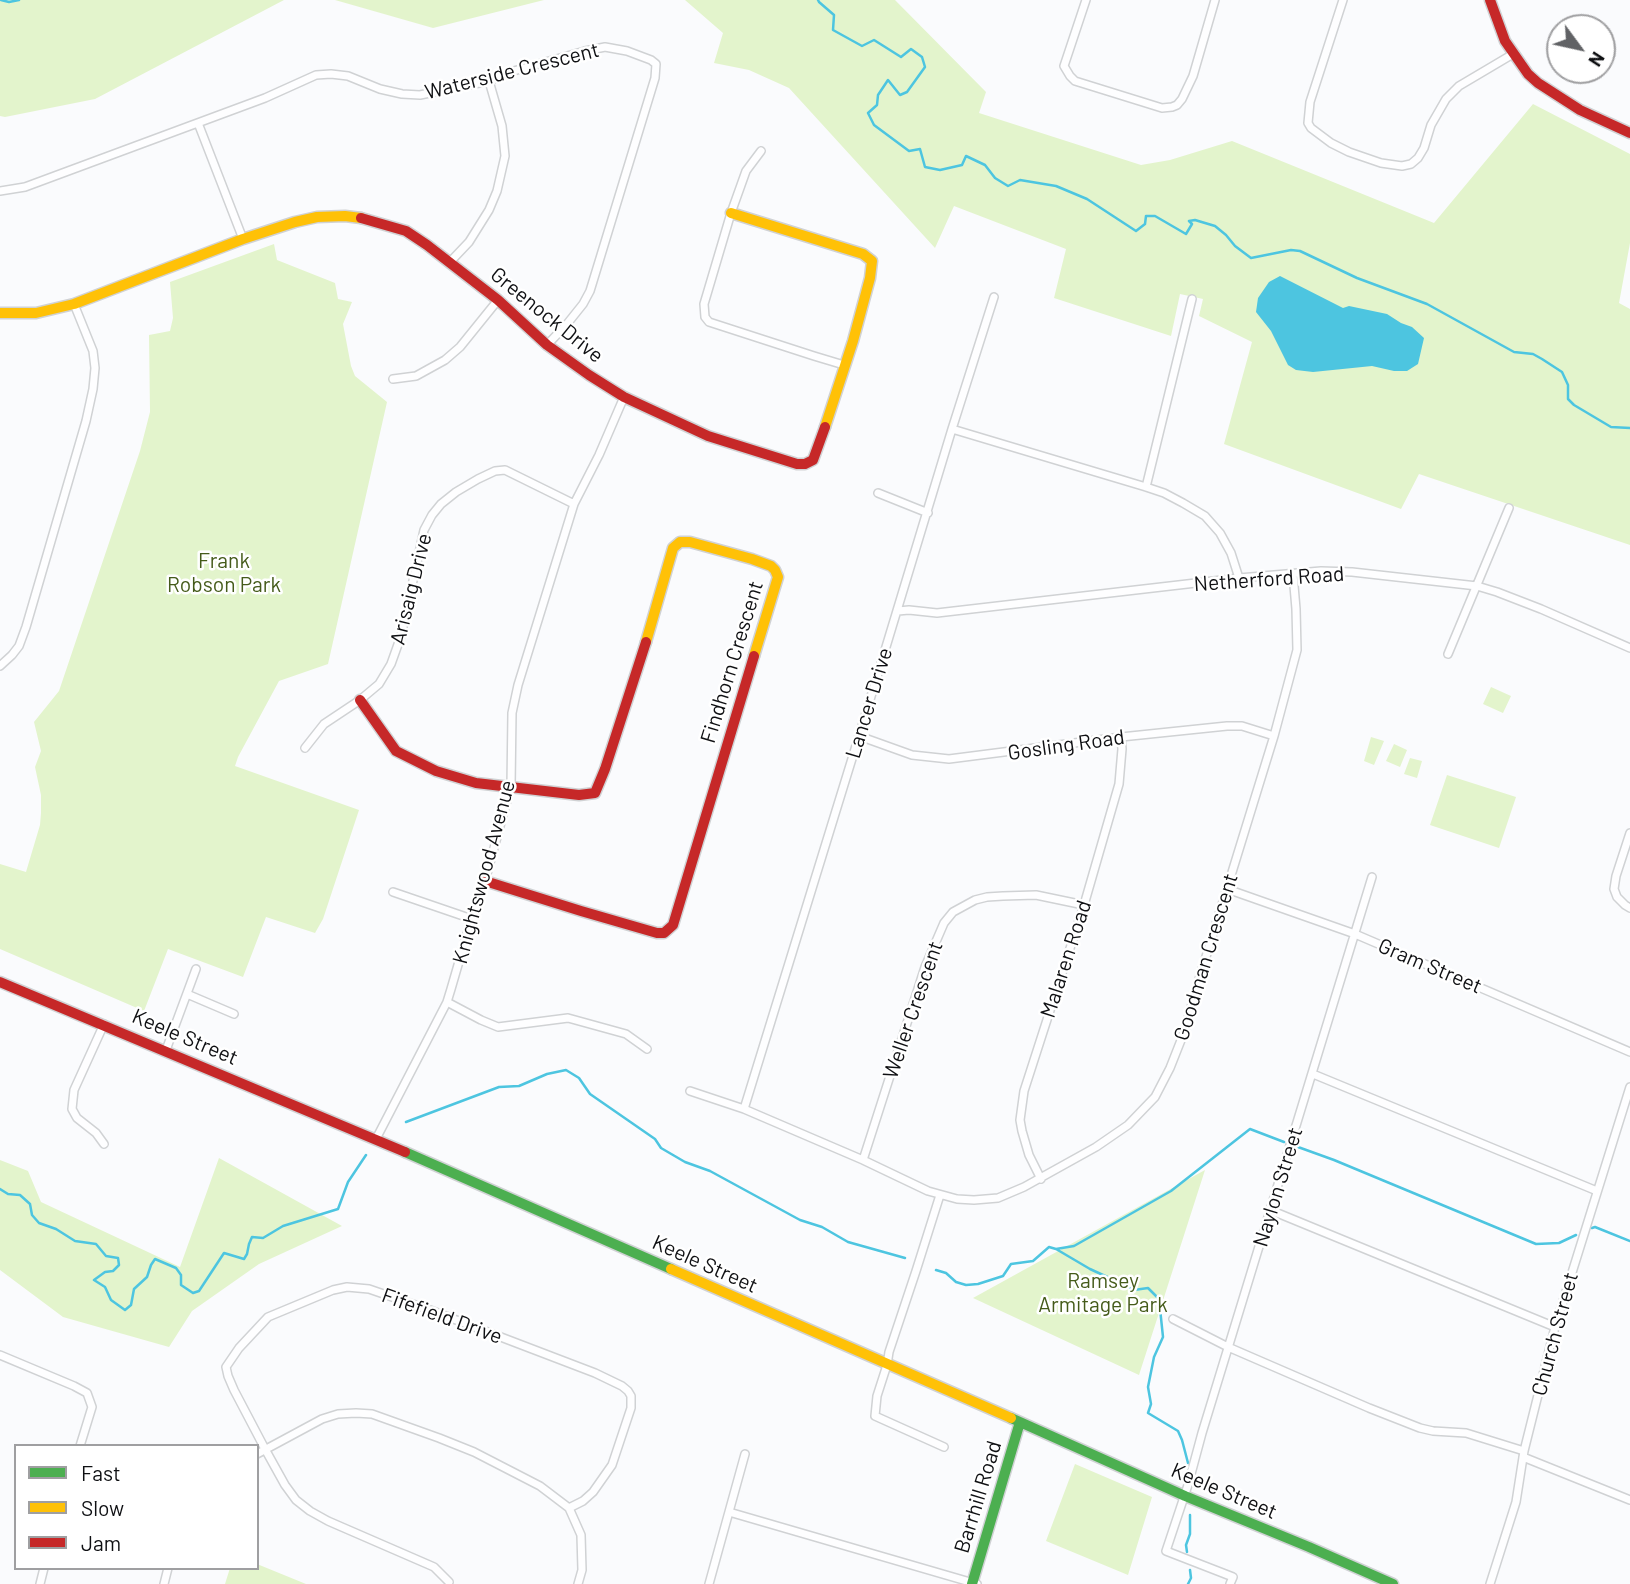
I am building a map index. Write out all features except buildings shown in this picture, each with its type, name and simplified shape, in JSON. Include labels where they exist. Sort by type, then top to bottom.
[{"type":"street","points":[[1086,0],[1064,66],[1070,76],[1075,81],[1162,108],[1177,105],[1182,99],[1193,76],[1215,0]]},
{"type":"street","points":[[1343,0],[1310,102],[1308,123],[1331,143],[1381,163],[1402,166],[1411,164],[1418,158],[1446,99],[1459,86],[1514,54]]},
{"type":"street","points":[[1490,0],[1505,41],[1528,74],[1547,90],[1580,110],[1630,133]]},
{"type":"street","name":"Waterside Crescent","points":[[0,191],[25,187],[265,98],[316,75],[348,76],[380,89],[420,95],[489,81],[510,72],[605,47],[640,55],[656,64],[654,78],[590,291],[583,304],[547,345]]},
{"type":"street","points":[[450,262],[469,242],[489,210],[501,176],[505,156],[504,138],[489,81]]},
{"type":"street","points":[[198,123],[243,239]]},
{"type":"street","points":[[761,151],[746,170],[731,213],[704,304],[705,317],[709,322],[844,365]]},
{"type":"street","name":"Greenock Drive","points":[[0,313],[36,313],[74,304],[243,239],[295,222],[317,217],[355,217],[385,223],[406,231],[498,300],[547,345],[624,397],[708,436],[797,464],[805,464],[815,456],[870,278],[872,261],[863,254],[731,213]]},
{"type":"street","name":"Lancer Drive","points":[[744,1109],[994,297]]},
{"type":"street","points":[[1146,487],[1192,299]]},
{"type":"street","points":[[393,379],[416,376],[445,360],[460,347],[498,300]]},
{"type":"street","points":[[0,666],[19,646],[26,627],[93,389],[93,351],[74,304]]},
{"type":"street","name":"Knightswood Avenue","points":[[376,1139],[447,1002],[457,973],[511,786],[512,713],[515,699],[573,505],[599,455],[624,397]]},
{"type":"street","points":[[952,429],[1164,493],[1205,516],[1220,533],[1231,553],[1239,578]]},
{"type":"street","name":"Arisaig Drive","points":[[305,748],[324,724],[379,684],[391,664],[401,636],[424,530],[441,504],[478,479],[495,471],[505,470],[573,505]]},
{"type":"street","points":[[878,494],[928,513]]},
{"type":"street","points":[[1448,654],[1509,508]]},
{"type":"street","name":"Findhorn Crescent","points":[[485,881],[657,933],[664,933],[673,925],[778,577],[775,570],[752,559],[690,542],[680,542],[673,548],[625,707],[595,793],[579,795],[511,786]]},
{"type":"street","name":"Netherford Road","points":[[898,611],[937,613],[972,610],[1239,578],[1321,571],[1352,572],[1477,586],[1541,609],[1630,648]]},
{"type":"street","name":"Goodman Crescent","points":[[690,1091],[744,1109],[940,1195],[974,1200],[998,1198],[1041,1179],[1128,1125],[1156,1097],[1185,1030],[1275,736],[1297,650],[1293,574]]},
{"type":"street","points":[[360,700],[396,751],[453,777],[476,783],[511,786]]},
{"type":"street","name":"Gosling Road","points":[[859,736],[912,755],[948,759],[1227,726],[1242,726],[1275,736]]},
{"type":"street","name":"Malaren Road","points":[[1041,1179],[1029,1155],[1022,1131],[1020,1120],[1024,1091],[1084,905],[1119,784],[1121,737]]},
{"type":"street","points":[[1630,833],[1614,889],[1617,897],[1630,908]]},
{"type":"street","name":"Naylon Street","points":[[1230,1584],[1233,1577],[1167,1551],[1373,877]]},
{"type":"street","name":"Gram Street","points":[[1227,890],[1355,934],[1630,1052]]},
{"type":"street","points":[[393,892],[471,919]]},
{"type":"street","name":"Weller Crescent","points":[[863,1160],[925,967],[944,923],[953,912],[975,900],[1003,896],[1036,895],[1084,905]]},
{"type":"street","points":[[166,1050],[197,969]]},
{"type":"street","name":"Keele Street","points":[[0,982],[376,1139],[1185,1496],[1393,1584]]},
{"type":"street","points":[[187,994],[234,1014]]},
{"type":"street","points":[[447,1002],[498,1027],[568,1018],[626,1034],[647,1049]]},
{"type":"street","points":[[104,1024],[74,1090],[72,1109],[77,1118],[96,1133],[104,1144]]},
{"type":"street","points":[[1313,1074],[1597,1191]]},
{"type":"street","name":"Church Street","points":[[1490,1584],[1516,1502],[1524,1454],[1555,1327],[1630,1087]]},
{"type":"street","points":[[940,1195],[889,1352],[874,1416],[944,1447]]},
{"type":"street","points":[[1270,1210],[1555,1327]]},
{"type":"street","name":"Fifefield Drive","points":[[258,1444],[226,1367],[239,1348],[268,1317],[333,1290],[348,1287],[369,1289],[595,1373],[628,1391],[631,1408],[612,1465],[593,1492],[569,1508]]},
{"type":"street","points":[[1173,1319],[1228,1347],[1420,1428],[1466,1433],[1524,1454],[1630,1500]]},
{"type":"street","points":[[0,1355],[87,1393],[92,1407],[81,1444]]},
{"type":"street","points":[[449,1582],[434,1567],[310,1511],[296,1500],[261,1451],[322,1419],[338,1414],[356,1413],[372,1414],[485,1457],[540,1486],[569,1508],[581,1535],[582,1570],[578,1584]]},
{"type":"street","name":"Barrhill Road","points":[[974,1584],[1020,1422]]},
{"type":"street","points":[[709,1584],[744,1454]]},
{"type":"street","points":[[729,1512],[974,1584]]},
{"type":"green space","points":[[0,0],[284,0],[95,99],[5,117],[0,116]]},
{"type":"green space","points":[[335,0],[544,0],[433,28]]},
{"type":"green space","points":[[685,0],[895,0],[986,92],[979,113],[1141,165],[1170,160],[1232,141],[1434,223],[1533,104],[1630,154],[1630,243],[1619,303],[1630,309],[1630,545],[1419,474],[1401,509],[1224,444],[1252,342],[1199,316],[1203,299],[1180,294],[1171,336],[1054,298],[1066,249],[954,206],[935,248],[789,88],[749,70],[714,63],[723,33]]},
{"type":"green space","name":"Frank Robson Park","points":[[274,244],[277,260],[335,283],[338,299],[352,302],[343,324],[351,366],[355,376],[387,402],[328,664],[279,681],[235,766],[359,810],[323,919],[315,933],[266,917],[243,977],[168,949],[144,1011],[0,949],[0,864],[26,872],[40,825],[41,795],[35,767],[41,751],[34,722],[59,691],[140,451],[150,412],[149,335],[170,331],[173,318],[170,282]]},
{"type":"green space","points":[[1491,687],[1511,696],[1503,713],[1483,704]]},
{"type":"green space","points":[[1371,737],[1384,741],[1374,765],[1364,761]]},
{"type":"green space","points":[[1394,744],[1407,750],[1400,767],[1386,761]]},
{"type":"green space","points":[[1410,758],[1422,761],[1417,778],[1404,774]]},
{"type":"green space","points":[[1447,775],[1516,797],[1499,848],[1430,825]]},
{"type":"green space","points":[[219,1158],[342,1226],[259,1264],[192,1311],[169,1347],[63,1317],[0,1270],[0,1160],[28,1171],[41,1202],[180,1267]]},
{"type":"green space","name":"Ramsey Armitage Park","points":[[1205,1170],[1139,1375],[973,1298]]},
{"type":"green space","points":[[1075,1464],[1152,1497],[1128,1575],[1046,1541]]},
{"type":"green space","points":[[259,1565],[306,1584],[225,1584],[229,1570],[259,1570]]},
{"type":"water","points":[[1280,276],[1343,308],[1349,306],[1387,314],[1412,327],[1424,338],[1418,364],[1407,371],[1372,366],[1313,372],[1296,370],[1288,365],[1271,331],[1256,312],[1258,298],[1269,282]]},
{"type":"waterway","points":[[1,0],[19,0]]},
{"type":"waterway","points":[[818,0],[834,15],[833,30],[862,46],[874,40],[901,57],[911,49],[922,57],[925,67],[907,92],[900,95],[888,80],[878,95],[877,105],[868,113],[874,125],[909,151],[920,149],[925,167],[940,170],[962,165],[966,156],[985,165],[995,178],[1008,186],[1020,180],[1056,186],[1087,199],[1136,231],[1145,224],[1146,216],[1155,216],[1186,234],[1192,224],[1189,221],[1195,220],[1215,226],[1251,258],[1291,250],[1300,251],[1357,278],[1427,304],[1514,352],[1533,354],[1562,372],[1568,385],[1568,399],[1574,405],[1611,427],[1630,428]]},
{"type":"waterway","points":[[406,1122],[499,1087],[519,1086],[547,1074],[566,1070],[579,1078],[590,1094],[655,1139],[661,1148],[685,1162],[710,1171],[800,1220],[822,1227],[848,1242],[905,1258]]},
{"type":"waterway","points":[[936,1270],[966,1285],[1003,1276],[1011,1264],[1033,1261],[1049,1247],[1056,1249],[1074,1246],[1171,1191],[1250,1129],[1284,1142]]},
{"type":"waterway","points":[[1298,1147],[1536,1244],[1559,1243],[1576,1235]]},
{"type":"waterway","points":[[0,1189],[8,1194],[20,1195],[30,1204],[32,1215],[39,1223],[56,1229],[75,1241],[96,1244],[106,1256],[118,1258],[119,1265],[113,1271],[105,1272],[94,1280],[105,1287],[111,1300],[125,1310],[131,1305],[134,1289],[147,1277],[155,1259],[176,1268],[181,1275],[181,1285],[193,1293],[199,1291],[224,1253],[244,1259],[252,1237],[263,1238],[283,1226],[338,1209],[348,1182],[366,1155]]},
{"type":"waterway","points":[[1592,1228],[1630,1241]]},
{"type":"waterway","points":[[1056,1249],[1116,1281]]},
{"type":"waterway","points":[[1124,1285],[1134,1290],[1148,1288],[1159,1299],[1163,1337],[1154,1357],[1148,1387],[1151,1404],[1148,1413],[1178,1431],[1188,1463]]},
{"type":"waterway","points":[[1187,1552],[1190,1515]]},
{"type":"waterway","points":[[1188,1584],[1191,1578],[1190,1570]]},
{"type":"traffic: fast","points":[[405,1152],[671,1269]]},
{"type":"traffic: fast","points":[[1011,1418],[1185,1496],[1393,1584]]},
{"type":"traffic: fast","points":[[972,1584],[1020,1422]]},
{"type":"traffic: slow","points":[[731,213],[863,254],[872,261],[853,341],[825,427]]},
{"type":"traffic: slow","points":[[0,313],[36,313],[74,304],[243,239],[295,222],[317,217],[361,218]]},
{"type":"traffic: slow","points":[[646,642],[673,548],[680,542],[690,542],[752,559],[775,570],[778,577],[754,656]]},
{"type":"traffic: slow","points":[[671,1269],[1011,1418]]},
{"type":"traffic: jam","points":[[1490,0],[1505,41],[1528,74],[1580,110],[1630,133]]},
{"type":"traffic: jam","points":[[361,218],[406,231],[498,300],[547,345],[589,375],[624,397],[708,436],[797,464],[805,464],[813,460],[825,427]]},
{"type":"traffic: jam","points":[[360,700],[396,751],[436,771],[476,783],[579,795],[595,793],[646,642]]},
{"type":"traffic: jam","points":[[485,881],[664,933],[673,925],[754,656]]},
{"type":"traffic: jam","points":[[0,982],[405,1152]]}]
